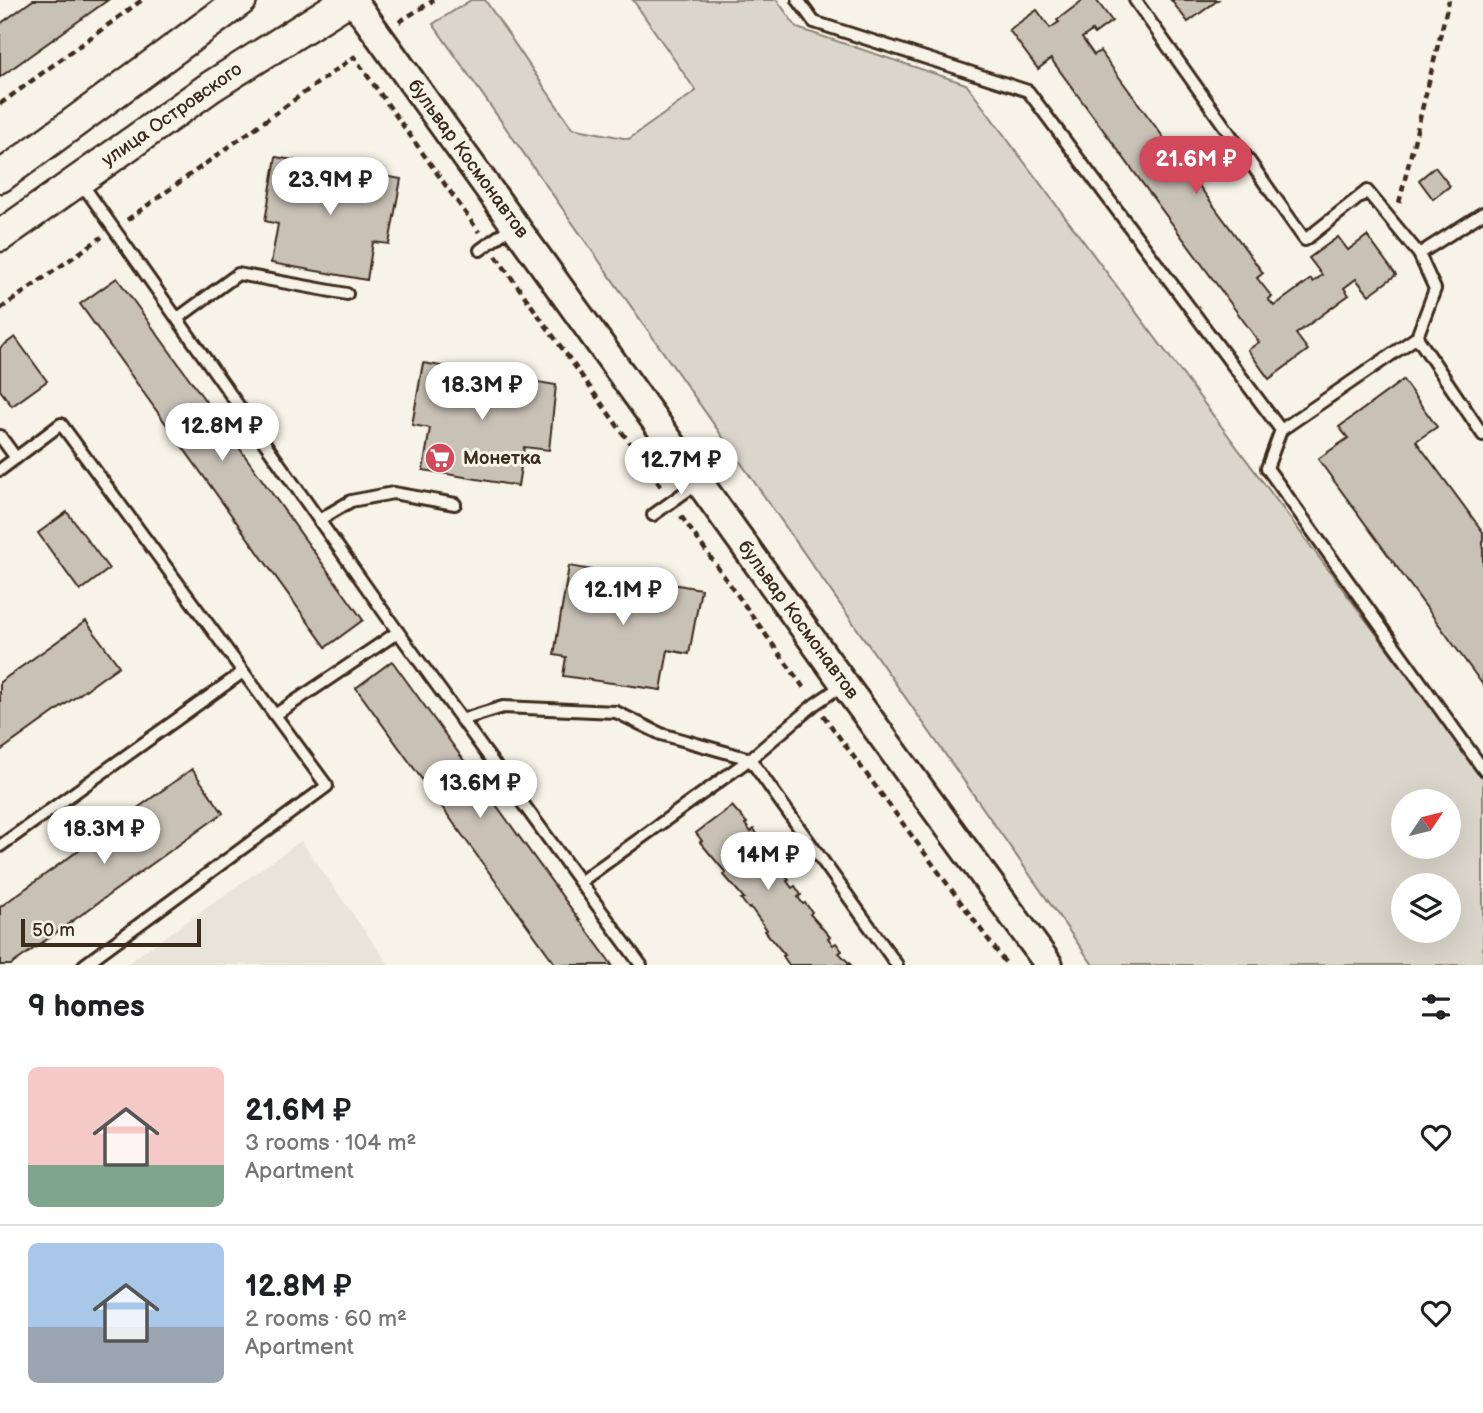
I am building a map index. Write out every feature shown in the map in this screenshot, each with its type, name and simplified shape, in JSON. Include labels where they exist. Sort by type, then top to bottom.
[{"type":"main road","points":[[0,177],[241,0]]},
{"type":"main road","name":"улица Островского","points":[[0,236],[212,86],[348,0]]},
{"type":"street","name":"бульвар Космонавтов","points":[[353,0],[1049,965]]},
{"type":"lane","points":[[798,0],[814,22],[1028,91],[1281,430]]},
{"type":"lane","points":[[1135,0],[1305,240],[1367,191],[1419,254],[1435,289],[1417,337],[1281,430],[1267,468],[1483,769]]},
{"type":"lane","points":[[79,180],[397,632],[641,965]]},
{"type":"lane","points":[[1419,254],[1483,213]]},
{"type":"lane","points":[[484,247],[514,225]]},
{"type":"lane","points":[[178,318],[238,274],[347,294]]},
{"type":"lane","points":[[1417,337],[1483,435]]},
{"type":"lane","points":[[0,470],[61,424],[327,786],[84,965]]},
{"type":"lane","points":[[0,436],[16,458]]},
{"type":"lane","points":[[653,515],[699,482]]},
{"type":"lane","points":[[319,520],[351,501],[393,493],[455,504]]},
{"type":"lane","points":[[275,715],[397,632]]},
{"type":"lane","points":[[0,846],[243,672]]},
{"type":"lane","points":[[580,882],[750,759],[815,704],[844,684]]},
{"type":"lane","points":[[461,720],[503,707],[616,712],[661,734],[750,759],[897,965]]},
{"type":"path","points":[[0,104],[142,0]]},
{"type":"path","points":[[420,10],[434,0]]},
{"type":"path","points":[[1394,224],[1449,0]]},
{"type":"path","points":[[0,309],[354,57],[484,247],[1007,965]]},
{"type":"shaded area","points":[[471,0],[485,0],[572,128],[629,139],[696,91],[633,0],[777,0],[797,28],[966,84],[1483,777],[1483,965],[1093,965],[433,24]]},
{"type":"shaded area","points":[[301,841],[389,965],[125,965]]},
{"type":"building","points":[[33,0],[108,0],[0,77],[0,24]]},
{"type":"building","points":[[1083,0],[1096,0],[1112,21],[1094,34],[1092,31],[1082,38],[1094,55],[1100,51],[1263,273],[1257,278],[1272,297],[1268,299],[1274,306],[1311,279],[1313,282],[1322,275],[1309,258],[1338,237],[1348,250],[1367,236],[1396,275],[1369,295],[1356,279],[1344,288],[1349,295],[1296,334],[1308,350],[1269,379],[1248,350],[1259,342],[1051,59],[1038,69],[1009,30],[1037,10],[1050,28]]},
{"type":"building","points":[[1171,0],[1218,0],[1188,22]]},
{"type":"building","points":[[276,157],[401,179],[389,244],[373,242],[367,280],[271,263],[278,224],[265,221]]},
{"type":"building","points":[[1435,167],[1450,186],[1433,199],[1419,180]]},
{"type":"building","points":[[117,278],[363,620],[326,647],[80,304]]},
{"type":"building","points":[[15,337],[47,381],[12,406],[0,390],[0,348]]},
{"type":"building","points":[[423,363],[556,385],[549,450],[524,447],[518,486],[423,470],[430,428],[412,425]]},
{"type":"building","points":[[1403,380],[1437,427],[1416,441],[1483,532],[1483,685],[1318,459],[1348,438],[1339,427]]},
{"type":"building","points":[[67,512],[109,569],[80,591],[38,533]]},
{"type":"building","points":[[569,566],[701,589],[689,654],[668,650],[661,690],[563,676],[566,657],[554,655]]},
{"type":"building","points":[[86,621],[119,666],[0,751],[0,682]]},
{"type":"building","points":[[392,661],[612,965],[556,965],[356,688]]},
{"type":"building","points":[[192,769],[223,813],[11,965],[0,965],[0,907]]},
{"type":"building","points":[[732,806],[751,832],[754,829],[759,837],[756,840],[771,855],[769,857],[789,880],[787,881],[792,888],[795,886],[801,895],[798,897],[812,912],[810,914],[851,965],[789,965],[783,956],[785,955],[765,931],[767,930],[751,908],[741,899],[744,898],[724,875],[726,873],[700,842],[702,841],[696,833]]},
{"type":"place","name":"Монетка","points":[[440,458]]}]
